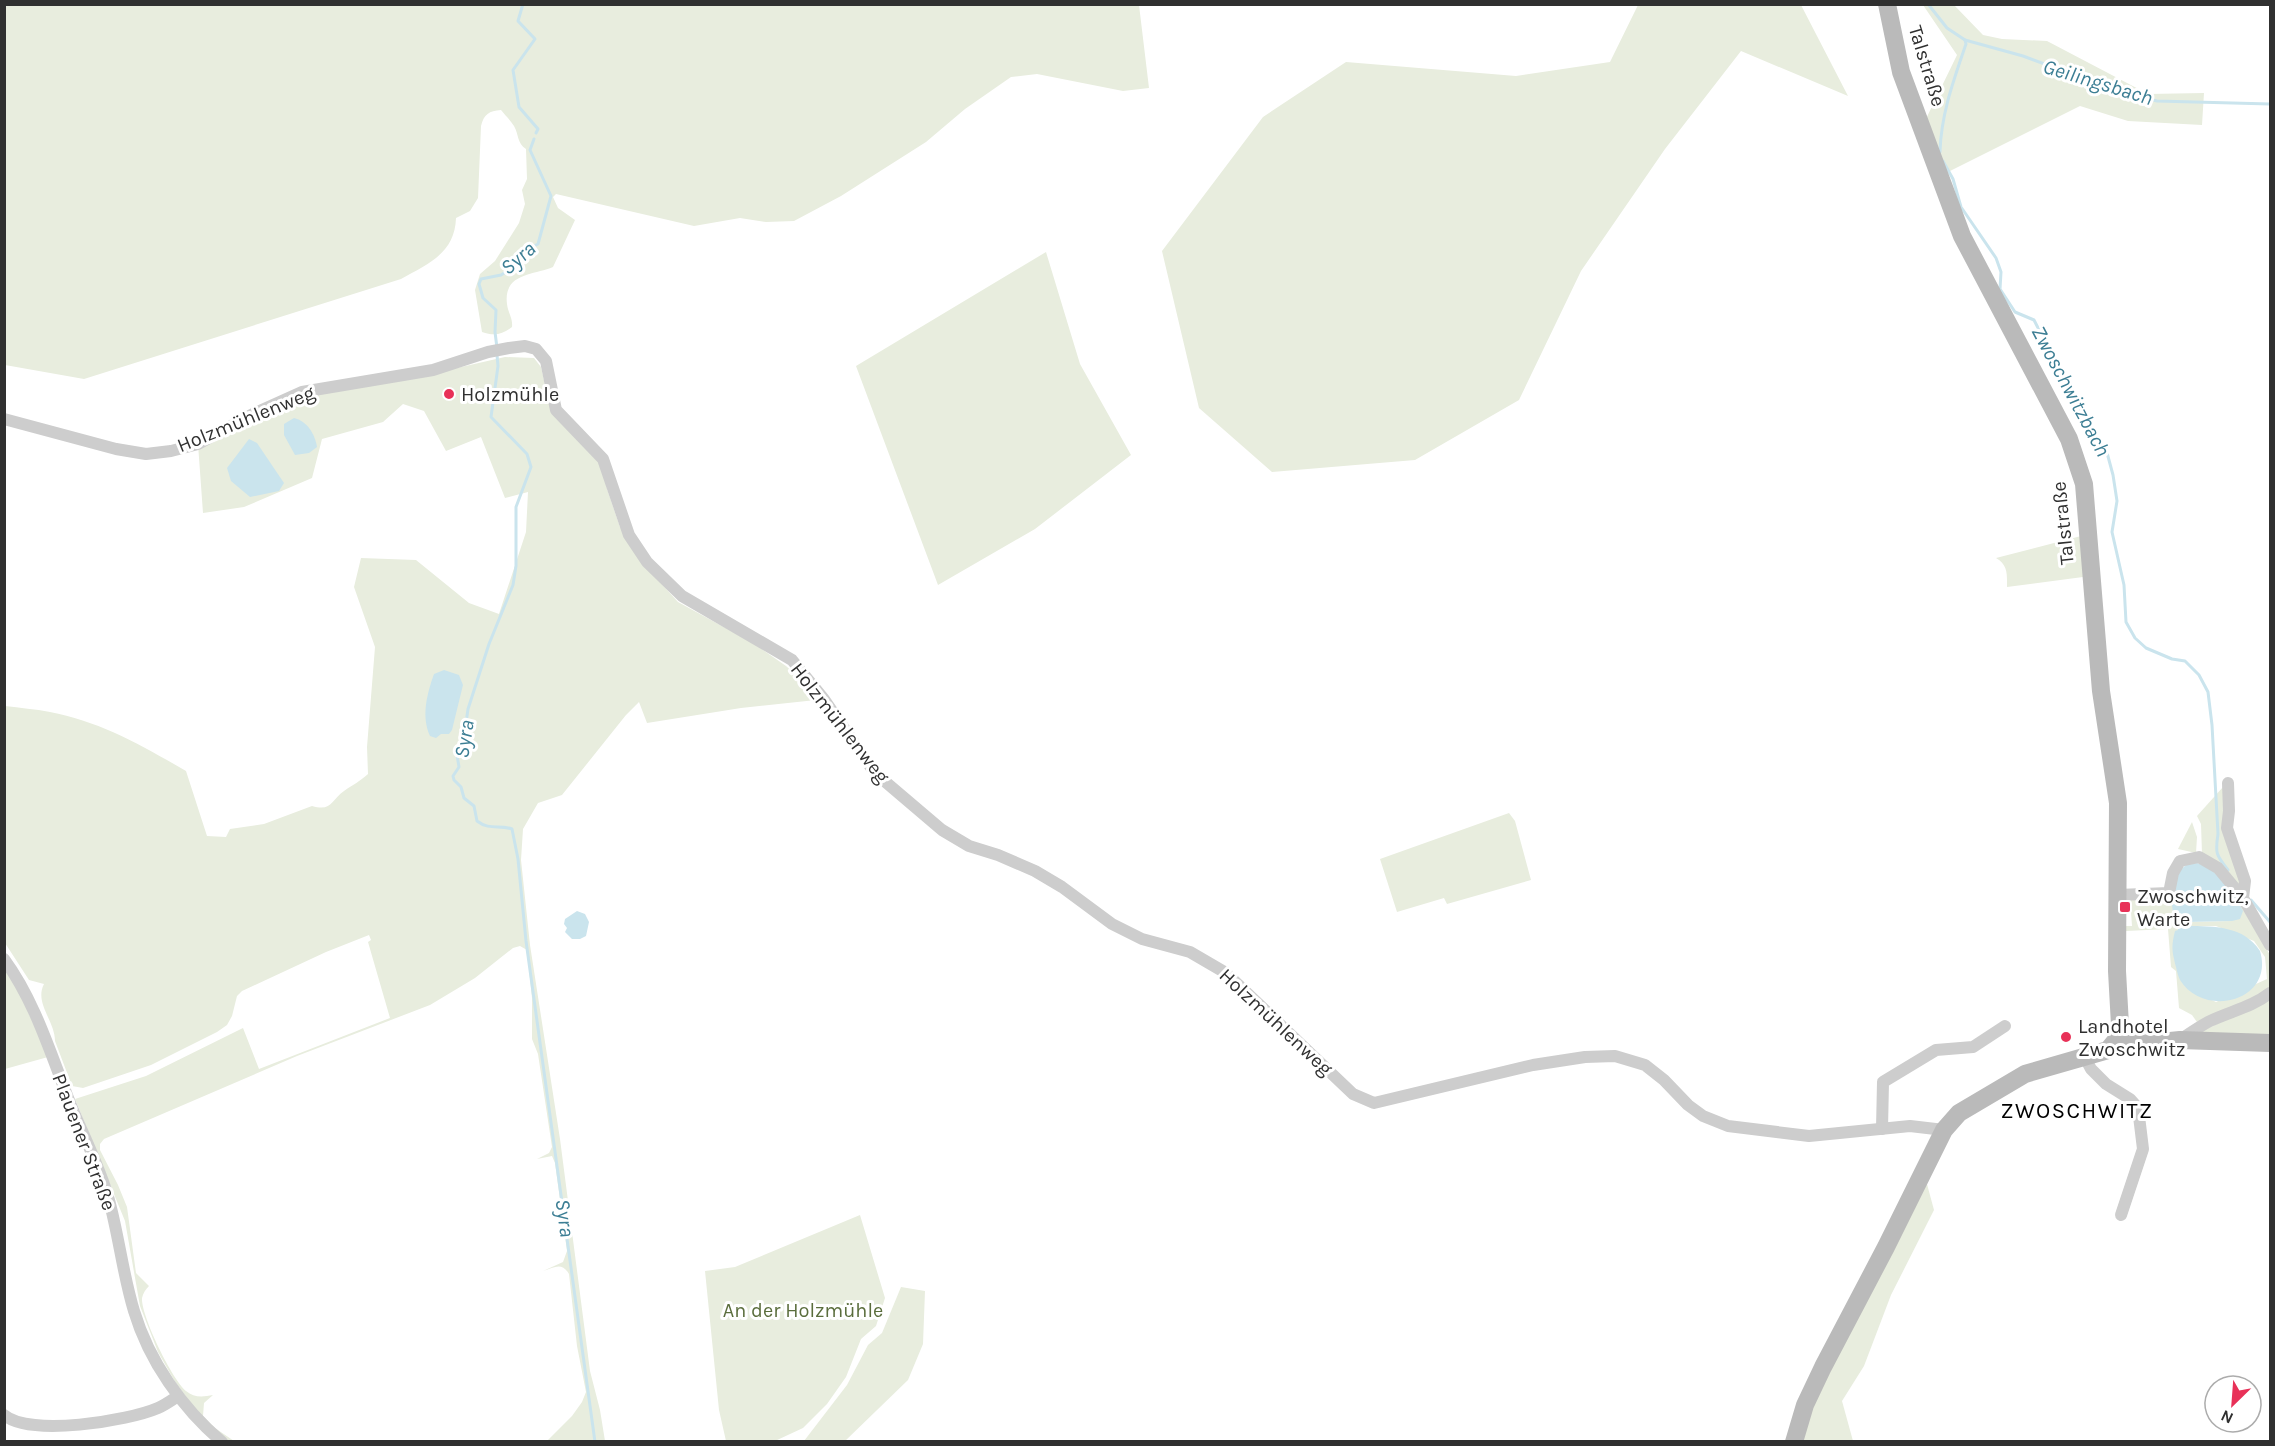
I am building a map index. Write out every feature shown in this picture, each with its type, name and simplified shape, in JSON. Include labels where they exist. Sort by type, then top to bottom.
[{"type":"street","name":"Talstraße","points":[[1887,4],[1901,72],[1962,236],[2069,439],[2084,483],[2101,691],[2118,803],[2117,971],[2120,1026],[2117,1039]]},
{"type":"street","name":"Holzmühlenweg","points":[[4,419],[116,449],[146,453],[171,451],[198,444],[253,414],[302,392],[433,370],[488,352],[509,348],[525,346],[536,349],[546,361],[556,410],[603,459],[629,535],[647,562],[682,596],[792,660],[823,698],[875,773],[942,830],[969,846],[998,855],[1035,871],[1062,887],[1112,924],[1142,939],[1190,952],[1226,973],[1353,1095],[1374,1103],[1533,1065],[1615,1056],[1645,1065],[1664,1080],[1688,1105],[1703,1116],[1728,1126],[1809,1136],[1910,1126],[1944,1130]]},
{"type":"street","points":[[2228,783],[2227,828],[2245,881],[2243,898]]},
{"type":"street","points":[[2118,895],[2169,893],[2173,873],[2180,861],[2199,857],[2218,868],[2243,898],[2271,945]]},
{"type":"street","name":"Plauener Straße","points":[[4,959],[16,974],[33,1010],[108,1198],[134,1312],[154,1359],[178,1396],[201,1424],[222,1442]]},
{"type":"street","points":[[2180,1040],[2210,1021],[2239,1011],[2271,993]]},
{"type":"street","points":[[1881,1129],[1883,1082],[1936,1050],[1973,1047],[2005,1026]]},
{"type":"street","points":[[1794,1442],[1805,1405],[1823,1367],[1892,1236],[1944,1130],[1959,1113],[2010,1081],[2025,1074],[2108,1050],[2117,1039],[2141,1044],[2180,1040],[2271,1043]]},
{"type":"street","points":[[2084,1056],[2091,1068],[2106,1084],[2130,1099],[2138,1108],[2143,1149],[2121,1215]]},
{"type":"street","points":[[4,1414],[10,1419],[34,1425],[87,1425],[159,1408],[178,1396]]},
{"type":"green space","points":[[4,5],[1139,5],[1149,88],[1123,91],[1037,74],[1011,77],[965,109],[926,142],[841,196],[794,221],[766,222],[740,218],[694,226],[556,194],[553,197],[558,208],[575,220],[553,267],[521,277],[510,286],[507,304],[512,327],[505,332],[490,334],[482,332],[475,290],[480,274],[495,261],[519,223],[525,204],[522,190],[527,179],[526,149],[514,126],[501,110],[493,111],[485,116],[481,126],[478,198],[470,211],[456,218],[451,240],[445,249],[430,262],[401,279],[84,379],[5,365]]},
{"type":"green space","points":[[1638,5],[1801,5],[1848,96],[1741,51],[1665,149],[1581,271],[1519,400],[1415,460],[1272,472],[1199,408],[1162,251],[1263,117],[1346,62],[1516,76],[1610,62]]},
{"type":"green space","points":[[1923,5],[1954,5],[1983,35],[2002,39],[2047,41],[2148,94],[2204,93],[2202,125],[2128,121],[2080,106],[1940,176],[1922,127],[1957,55]]},
{"type":"green space","points":[[1046,252],[1080,364],[1131,455],[1035,529],[938,585],[856,366]]},
{"type":"green space","points":[[505,357],[534,358],[541,367],[551,411],[605,468],[607,489],[620,527],[651,572],[678,602],[753,643],[786,666],[806,684],[816,700],[741,708],[647,723],[639,702],[562,795],[538,803],[523,829],[521,860],[530,945],[560,1139],[590,1371],[605,1441],[547,1441],[572,1416],[586,1392],[577,1346],[569,1274],[561,1267],[543,1271],[563,1262],[567,1251],[555,1163],[552,1156],[537,1159],[549,1153],[552,1147],[538,1054],[532,1039],[532,998],[527,950],[520,946],[513,948],[475,978],[430,1005],[297,1056],[104,1139],[100,1144],[100,1150],[127,1207],[136,1273],[149,1286],[142,1298],[143,1307],[158,1347],[173,1374],[186,1391],[192,1395],[213,1395],[204,1403],[203,1416],[215,1428],[234,1441],[228,1442],[202,1419],[174,1380],[158,1352],[140,1306],[125,1221],[75,1099],[146,1076],[243,1028],[259,1069],[390,1018],[368,942],[371,940],[369,935],[326,952],[242,991],[237,996],[227,1025],[151,1065],[83,1088],[72,1086],[43,1005],[44,984],[29,980],[5,943],[5,706],[68,716],[103,728],[186,771],[207,836],[226,837],[230,829],[264,824],[312,806],[324,807],[331,804],[340,794],[368,774],[367,747],[375,647],[354,587],[361,558],[416,560],[469,603],[499,614],[526,532],[528,492],[505,498],[481,437],[446,451],[424,411],[403,404],[383,422],[322,439],[312,478],[244,507],[203,513],[198,444],[302,392],[448,370]]},
{"type":"green space","points":[[2081,536],[2083,577],[2007,587],[2005,567],[1996,558]]},
{"type":"green space","points":[[2223,787],[2240,878],[2239,886],[2202,854],[2201,824],[2197,816]]},
{"type":"green space","points":[[1509,813],[1515,821],[1531,880],[1447,904],[1444,898],[1397,912],[1380,859]]},
{"type":"green space","points":[[2192,822],[2197,837],[2196,853],[2178,849]]},
{"type":"green space","points":[[2173,895],[2189,989],[2216,1002],[2267,979],[2265,957],[2254,941],[2216,926],[2186,926],[2187,922],[2232,921],[2235,896],[2270,955],[2270,990],[2197,1022],[2192,1015],[2179,1008],[2176,971],[2171,967],[2168,929],[2126,931],[2125,926],[2132,926],[2130,897]]},
{"type":"green space","points":[[4,965],[12,975],[48,1057],[5,1069]]},
{"type":"green space","points":[[2270,999],[2270,1040],[2200,1032]]},
{"type":"green space","points":[[1924,1173],[1934,1210],[1891,1295],[1864,1366],[1842,1401],[1853,1441],[1794,1442]]},
{"type":"green space","name":"An der Holzmühle","points":[[860,1215],[885,1298],[876,1326],[861,1339],[846,1377],[827,1404],[803,1428],[775,1441],[726,1441],[719,1410],[705,1271],[735,1267]]},
{"type":"green space","points":[[901,1287],[925,1291],[923,1344],[908,1380],[845,1441],[804,1441],[847,1385],[868,1345],[882,1333]]},
{"type":"water","points":[[294,418],[306,425],[314,437],[317,447],[309,453],[295,455],[284,435],[284,424]]},
{"type":"water","points":[[249,439],[257,443],[284,483],[279,491],[250,497],[231,481],[227,468]]},
{"type":"water","points":[[444,670],[459,675],[463,685],[452,730],[449,734],[441,734],[436,738],[430,736],[425,713],[434,674]]},
{"type":"water","points":[[2197,863],[2212,870],[2218,876],[2230,889],[2243,911],[2240,919],[2187,922],[2187,926],[2218,927],[2237,932],[2246,937],[2260,951],[2262,968],[2257,982],[2248,992],[2235,999],[2220,1001],[2205,999],[2191,992],[2180,980],[2178,974],[2172,949],[2175,931],[2178,930],[2178,920],[2172,904],[2176,874],[2187,864]]},
{"type":"water","points":[[577,911],[585,914],[589,922],[586,936],[572,939],[565,932],[567,928],[564,924],[565,919]]},
{"type":"waterway","name":"Syra","points":[[523,4],[518,21],[535,39],[513,70],[519,107],[538,129],[536,133]]},
{"type":"waterway","name":"Zwoschwitzbach","points":[[1928,4],[1947,28],[1965,40],[1966,44],[1946,110],[1940,152]]},
{"type":"waterway","name":"Geilingsbach","points":[[1965,40],[2023,56],[2123,93],[2157,101],[2270,104]]},
{"type":"waterway","name":"Syra","points":[[497,348],[496,310],[483,298],[479,284],[481,279],[501,275],[512,268],[522,252],[538,244],[551,196],[530,150],[534,139]]},
{"type":"waterway","name":"Zwoschwitzbach","points":[[1943,161],[1953,179],[1961,207],[1996,258],[2001,272],[2000,289],[2015,312],[2034,320],[2093,436],[2106,449],[2117,501],[2112,532],[2124,585],[2126,622],[2135,638],[2146,648],[2172,659],[2185,661],[2199,675],[2208,692],[2212,725],[2217,850],[2228,870]]},
{"type":"waterway","name":"Syra","points":[[497,355],[498,366],[491,417],[527,454],[531,467],[516,507],[516,566],[513,585],[489,644],[468,709],[466,723],[469,732],[457,755],[459,767],[453,776],[461,787],[464,798],[474,806],[477,821],[490,827],[512,829],[518,859],[526,941],[595,1442]]},
{"type":"waterway","name":"Zwoschwitzbach","points":[[2251,900],[2270,922]]},
{"type":"place","name":"Holzmühle","points":[[449,394]]},
{"type":"place","name":"Zwoschwitz, Warte","points":[[2125,907]]},
{"type":"place","name":"Landhotel Zwoschwitz","points":[[2066,1037]]},
{"type":"district","name":"ZWOSCHWITZ","points":[[2077,1111]]}]
